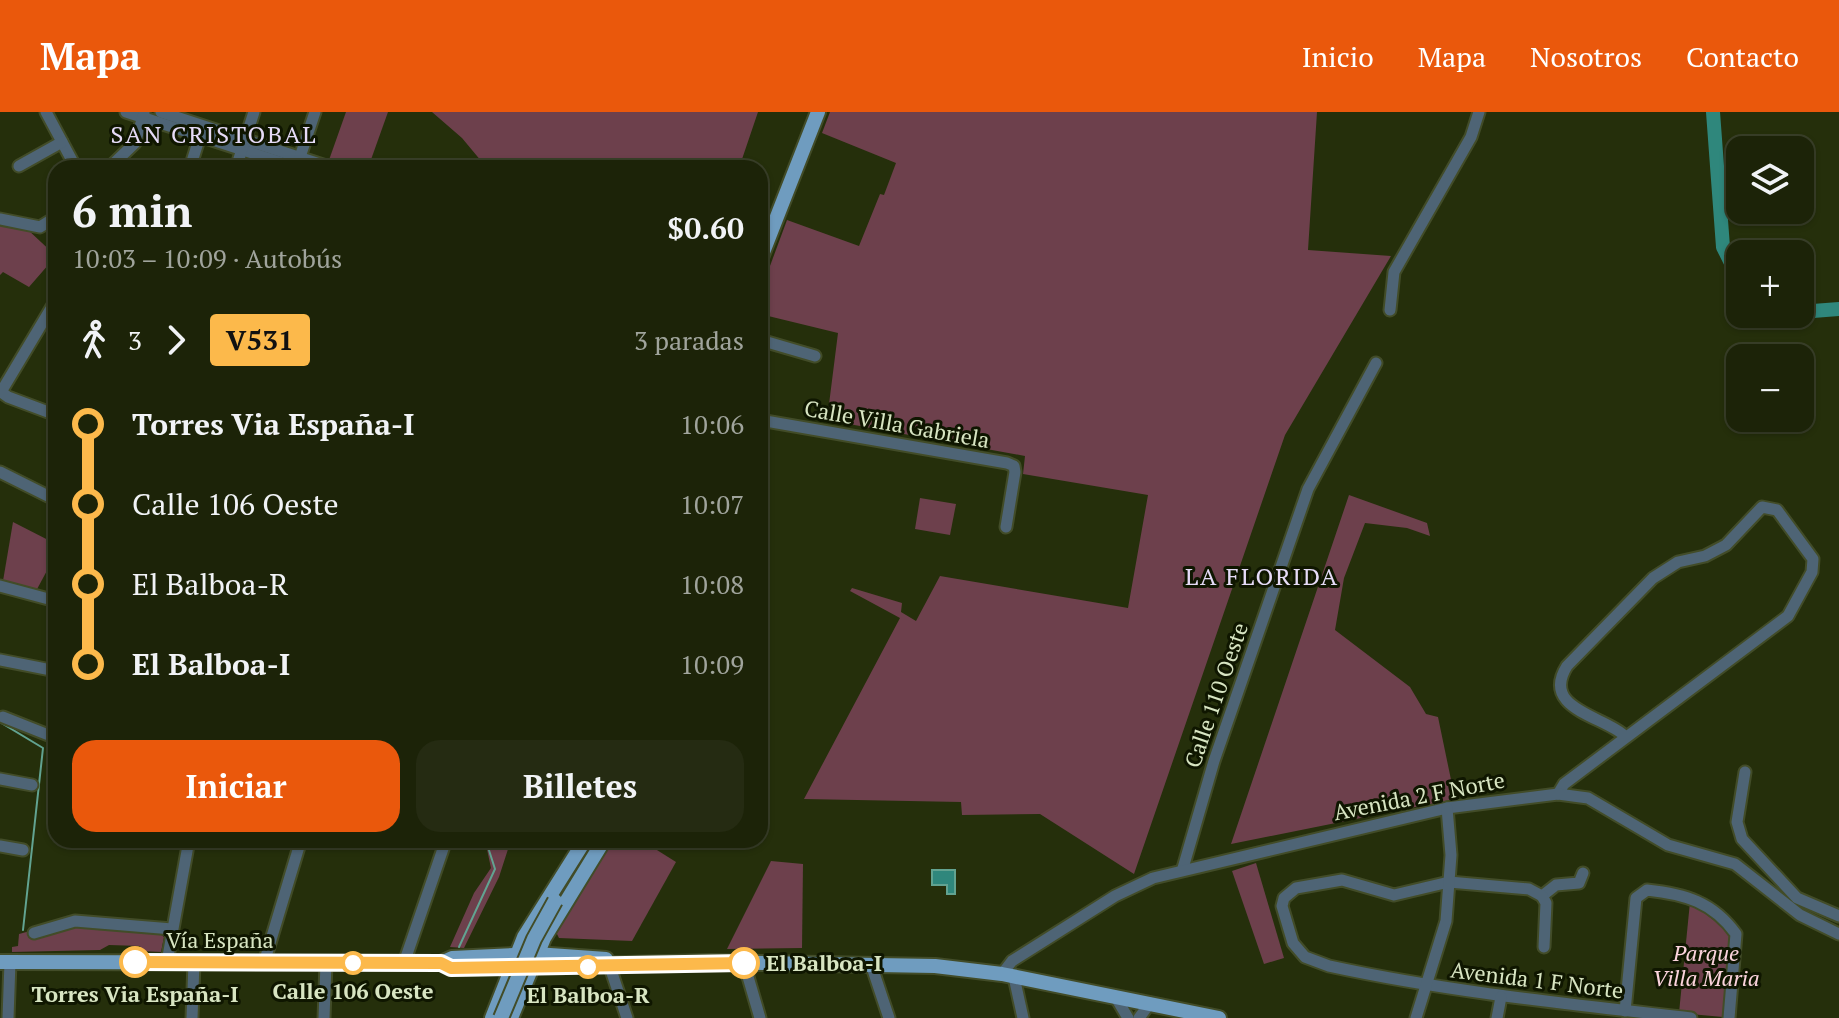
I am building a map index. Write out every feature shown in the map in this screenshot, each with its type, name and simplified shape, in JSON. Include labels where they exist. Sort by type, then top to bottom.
[{"type":"main road","points":[[768,240],[818,112]]},
{"type":"main road","points":[[492,1018],[513,962],[545,900],[580,848]]},
{"type":"main road","points":[[501,1018],[528,953],[588,848]]},
{"type":"main road","points":[[511,1018],[533,961],[599,848]]},
{"type":"main road","name":"Vía España","points":[[5,962],[441,963],[452,958],[513,962]]},
{"type":"main road","name":"Vía España","points":[[441,963],[451,968],[475,968],[513,962],[612,959],[617,965],[935,966],[1008,976],[1219,1018]]},
{"type":"main road","points":[[475,968],[495,979],[501,993]]},
{"type":"street","points":[[46,112],[72,160]]},
{"type":"street","points":[[126,112],[194,126]]},
{"type":"street","points":[[161,112],[287,160]]},
{"type":"street","points":[[239,160],[254,112]]},
{"type":"street","points":[[299,160],[315,112]]},
{"type":"street","points":[[1390,310],[1394,272],[1471,137],[1479,112]]},
{"type":"street","points":[[117,160],[135,143],[144,115]]},
{"type":"street","points":[[191,160],[194,126]]},
{"type":"street","points":[[19,166],[62,142]]},
{"type":"street","points":[[0,219],[40,227],[48,222]]},
{"type":"street","points":[[48,313],[1,392],[48,412]]},
{"type":"street","points":[[768,342],[815,356]]},
{"type":"street","name":"Calle 110 Oeste","points":[[1183,868],[1214,761],[1308,489],[1376,363]]},
{"type":"street","name":"Calle Villa Gabriela","points":[[768,421],[1014,466],[1006,527]]},
{"type":"street","points":[[0,472],[48,496]]},
{"type":"street","points":[[1558,794],[1564,784],[1625,736],[1792,611],[1812,572],[1813,559],[1777,510],[1762,507],[1726,545],[1705,556],[1678,562],[1660,573],[1618,610],[1567,666],[1561,675],[1561,686],[1569,705],[1625,736]]},
{"type":"street","points":[[0,586],[48,599]]},
{"type":"street","points":[[0,660],[48,669]]},
{"type":"street","points":[[3,717],[48,735]]},
{"type":"street","points":[[1745,772],[1737,822],[1742,839],[1797,898],[1839,916]]},
{"type":"street","points":[[0,779],[32,785]]},
{"type":"street","name":"Avenida 2 F Norte","points":[[1008,976],[1012,961],[1115,896],[1183,868],[1447,808],[1558,794],[1599,803],[1668,845],[1735,864],[1806,920],[1839,934]]},
{"type":"street","points":[[1416,1018],[1446,921],[1451,855],[1447,808]]},
{"type":"street","points":[[0,846],[23,850]]},
{"type":"street","points":[[167,962],[187,848]]},
{"type":"street","points":[[264,963],[299,848]]},
{"type":"street","points":[[404,963],[443,848]]},
{"type":"street","points":[[1542,896],[1556,885],[1579,883],[1583,873]]},
{"type":"street","name":"Avenida 1 F Norte","points":[[1449,882],[1394,895],[1342,880],[1296,888],[1284,898],[1282,906],[1293,943],[1305,957],[1329,966],[1426,987],[1691,1018]]},
{"type":"street","points":[[1449,882],[1529,889],[1542,896],[1547,912],[1544,947]]},
{"type":"street","points":[[1625,1011],[1636,898],[1647,890],[1697,899],[1713,910],[1736,934],[1729,1018]]},
{"type":"street","points":[[34,933],[75,921],[172,929]]},
{"type":"street","points":[[5,962],[8,1018]]},
{"type":"street","points":[[192,1018],[194,962]]},
{"type":"street","points":[[324,1018],[326,963]]},
{"type":"street","points":[[744,963],[760,1018]]},
{"type":"street","points":[[871,964],[889,1018]]},
{"type":"street","points":[[617,965],[627,1018]]},
{"type":"street","points":[[1008,976],[1023,1018]]},
{"type":"street","points":[[1115,996],[1128,1018]]},
{"type":"street","points":[[1497,1018],[1501,997]]},
{"type":"street","points":[[1139,1018],[1150,1003]]},
{"type":"green space","points":[[346,112],[388,112],[371,160],[329,160]]},
{"type":"green space","points":[[432,112],[758,112],[742,160],[480,160],[462,138]]},
{"type":"green space","points":[[830,112],[1317,112],[1308,250],[1391,256],[1285,435],[1134,874],[1040,814],[962,815],[961,802],[804,799],[900,618],[850,591],[852,588],[902,603],[901,612],[916,621],[940,576],[1128,608],[1148,495],[1023,474],[1025,456],[827,420],[838,333],[768,316],[768,271],[787,220],[859,246],[896,163],[822,133]]},
{"type":"green space","points":[[0,222],[27,229],[48,249],[48,265],[29,287],[3,272],[0,275]]},
{"type":"green space","points":[[1349,495],[1427,523],[1430,536],[1407,528],[1365,523],[1344,578],[1335,630],[1410,687],[1426,714],[1438,717],[1455,799],[1231,844]]},
{"type":"green space","points":[[920,498],[956,504],[950,535],[915,529]]},
{"type":"green space","points":[[13,522],[48,540],[48,569],[36,591],[3,581]]},
{"type":"green space","points":[[487,848],[508,848],[499,877],[464,948],[450,947],[474,893],[491,868]]},
{"type":"green space","points":[[606,848],[654,848],[676,862],[632,941],[559,938],[555,930]]},
{"type":"green space","points":[[771,861],[803,864],[802,948],[727,949]]},
{"type":"green space","points":[[1256,863],[1284,958],[1264,964],[1232,871]]},
{"type":"green space","name":"Parque Villa Maria","points":[[1690,902],[1728,931],[1731,940],[1723,1017],[1679,1013]]},
{"type":"green space","points":[[76,927],[160,934],[164,937],[161,952],[141,951],[140,946],[109,945],[100,950],[12,952],[12,947],[18,946],[19,934],[30,931],[34,938]]},
{"type":"water","points":[[932,870],[955,870],[955,894],[947,894],[947,885],[932,885]]},
{"type":"waterway","points":[[1713,112],[1723,247],[1726,253]]},
{"type":"waterway","points":[[1814,311],[1839,309]]},
{"type":"waterway","points":[[0,722],[43,748],[23,930]]},
{"type":"waterway","points":[[459,947],[495,869],[488,848]]},
{"type":"bus line","name":"V531","points":[[135,962],[441,963],[451,968],[744,963]]},
{"type":"place","name":"Torres Via España-I","points":[[135,962]]},
{"type":"place","name":"Calle 106 Oeste","points":[[353,963]]},
{"type":"place","name":"El Balboa-I","points":[[744,963]]},
{"type":"place","name":"El Balboa-R","points":[[588,967]]},
{"type":"district","name":"SAN CRISTOBAL","points":[[214,135]]},
{"type":"district","name":"LA FLORIDA","points":[[1262,577]]}]
